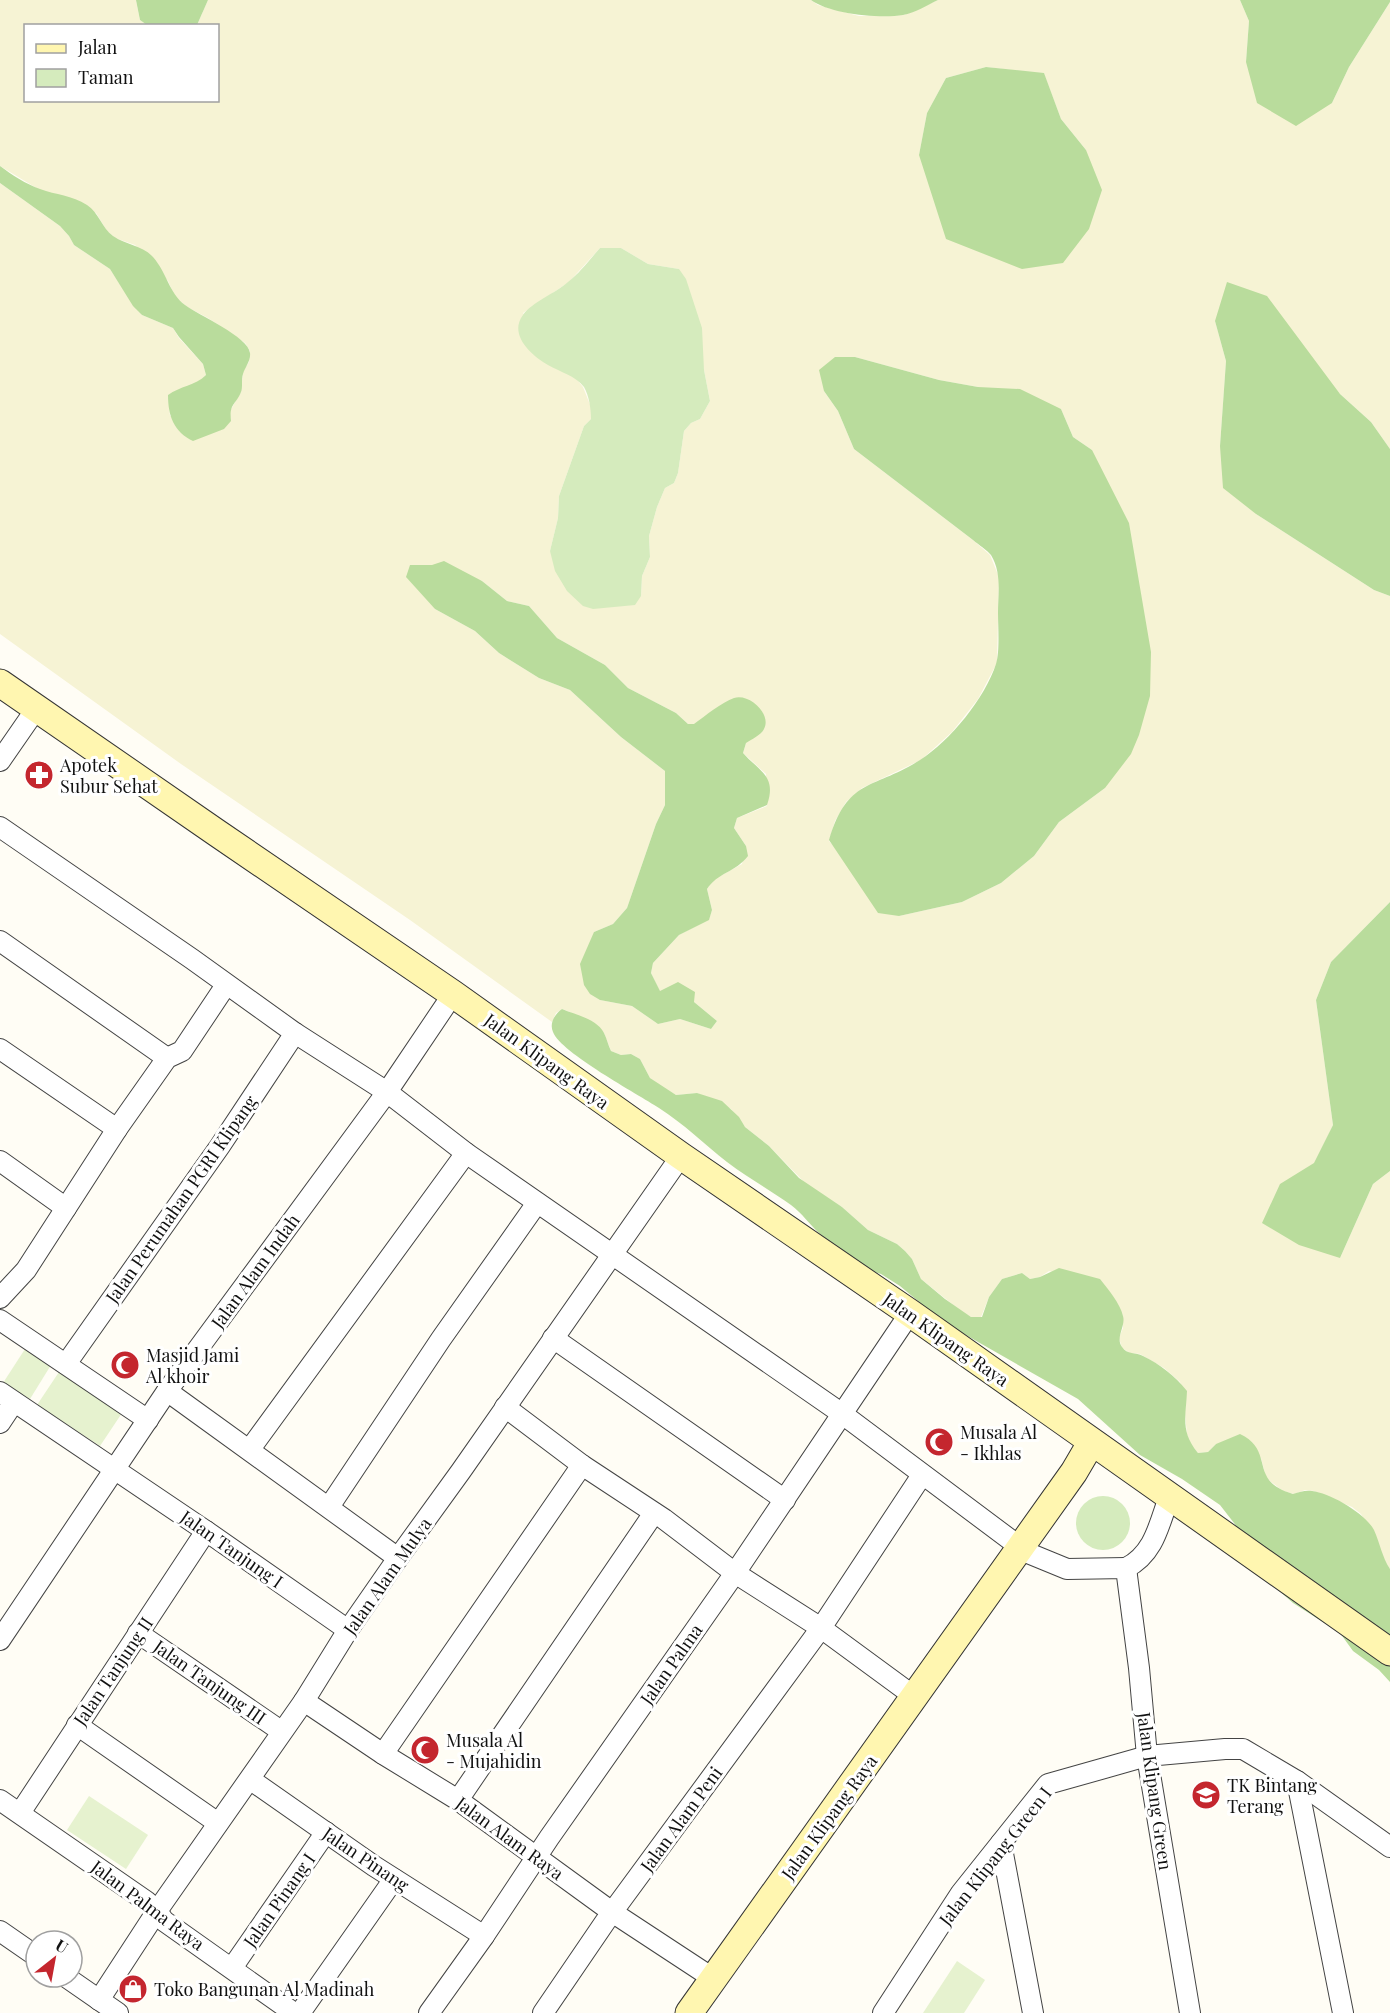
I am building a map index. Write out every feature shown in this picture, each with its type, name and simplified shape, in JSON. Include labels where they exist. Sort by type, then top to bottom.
[{"type":"main road","name":"Jalan Klipang Raya","points":[[0,683],[453,993],[681,1156],[910,1313],[1390,1652]]},
{"type":"main road","name":"Jalan Klipang Raya","points":[[689,2013],[1074,1472],[1091,1443]]},
{"type":"street","points":[[0,761],[36,709]]},
{"type":"street","points":[[0,827],[192,958],[226,985],[295,1033],[387,1092],[466,1153],[841,1413],[1028,1553],[1067,1569],[1126,1568],[1145,1556],[1157,1533],[1169,1497]]},
{"type":"street","points":[[0,941],[167,1058]]},
{"type":"street","points":[[3,1289],[26,1270],[117,1128],[167,1058],[182,1051],[226,985]]},
{"type":"street","name":"Jalan Alam Indah","points":[[0,1640],[167,1391],[387,1092],[453,993]]},
{"type":"street","name":"Jalan Perumahan PGRI Klipang","points":[[66,1364],[220,1146],[295,1033]]},
{"type":"street","points":[[0,1049],[54,1088],[117,1128]]},
{"type":"street","points":[[250,1449],[466,1153]]},
{"type":"street","name":"Jalan Alam Mulya","points":[[99,2000],[157,1911],[251,1780],[348,1630],[462,1471],[681,1156]]},
{"type":"street","points":[[0,1161],[66,1208]]},
{"type":"street","points":[[329,1507],[441,1339],[537,1203]]},
{"type":"street","name":"Jalan Palma","points":[[429,2013],[735,1573],[910,1313]]},
{"type":"street","points":[[0,1320],[148,1420]]},
{"type":"street","points":[[553,1338],[785,1500]]},
{"type":"street","points":[[167,1391],[398,1558]]},
{"type":"street","points":[[0,1423],[7,1397]]},
{"type":"street","name":"Jalan Tanjung I","points":[[7,1397],[348,1630]]},
{"type":"street","points":[[505,1407],[582,1465],[654,1513],[735,1573],[821,1628],[915,1697]]},
{"type":"street","points":[[383,1754],[582,1465]]},
{"type":"street","name":"Jalan Alam Peni","points":[[543,2013],[612,1912],[821,1628],[922,1475]]},
{"type":"street","points":[[458,1800],[654,1513]]},
{"type":"street","name":"Jalan Tanjung II","points":[[20,1813],[206,1531]]},
{"type":"street","name":"Jalan Klipang Green","points":[[1126,1568],[1148,1756],[1190,2013]]},
{"type":"street","name":"Jalan Tanjung III","points":[[138,1633],[281,1731]]},
{"type":"street","name":"Jalan Alam Raya","points":[[304,1701],[383,1754],[458,1800],[612,1912],[714,1979]]},
{"type":"street","points":[[77,1725],[218,1823]]},
{"type":"street","name":"Jalan Klipang Green I","points":[[883,2013],[961,1893],[1048,1784],[1148,1756],[1243,1749],[1297,1781],[1390,1847]]},
{"type":"street","name":"Jalan Pinang","points":[[251,1780],[394,1879],[484,1936]]},
{"type":"street","points":[[1297,1781],[1343,2013]]},
{"type":"street","name":"Jalan Palma Raya","points":[[0,1800],[146,1901],[164,1921],[294,2013]]},
{"type":"street","name":"Jalan Pinang I","points":[[232,1968],[326,1832]]},
{"type":"street","points":[[1000,1842],[1033,2013]]},
{"type":"street","points":[[300,2013],[394,1879]]},
{"type":"street","points":[[0,1931],[24,1948]]},
{"type":"street","points":[[83,1989],[118,2013]]},
{"type":"shaded area","points":[[0,0],[136,0],[140,20],[146,24],[24,24],[24,102],[219,102],[219,24],[197,24],[208,0],[811,0],[818,5],[859,16],[904,15],[938,0],[1240,0],[1249,21],[1246,62],[1332,103],[1349,67],[1390,2],[1390,449],[1371,422],[1340,394],[1215,321],[1226,361],[1220,446],[1256,514],[1374,590],[1390,596],[1390,902],[1331,962],[1316,1000],[1333,1125],[1315,1163],[1280,1185],[1340,1258],[1373,1184],[1390,1171],[1390,1569],[1361,1514],[1352,1507],[1314,1491],[1305,1490],[1294,1494],[1283,1491],[1266,1478],[1261,1458],[1216,1444],[1208,1452],[1198,1453],[1191,1445],[1187,1435],[1186,1402],[1180,1382],[1164,1368],[1140,1354],[1130,1353],[1122,1348],[1119,1338],[1123,1328],[1123,1316],[1106,1287],[1049,1271],[1040,1277],[1030,1279],[1022,1273],[1002,1279],[989,1297],[981,1317],[971,1317],[962,1312],[921,1279],[912,1259],[905,1251],[897,1244],[868,1230],[842,1207],[807,1185],[769,1146],[745,1127],[731,1109],[697,1093],[676,1095],[666,1090],[650,1078],[640,1059],[631,1054],[621,1055],[611,1051],[604,1033],[570,1012],[562,1009],[556,1013],[552,1022],[410,920],[181,764],[0,634],[0,183],[60,226],[74,245],[110,269],[142,315],[173,328],[203,364],[206,375],[199,382],[168,395],[170,416],[230,411],[241,392],[243,371],[249,362],[250,351],[245,343],[175,297],[168,281],[135,245],[115,238],[107,231],[96,213],[38,189],[0,166]],"holes":[[[986,67],[1044,74],[1061,119],[1086,150],[919,155],[927,113],[946,78]],[[600,248],[621,248],[648,264],[679,269],[710,401],[700,419],[691,423],[684,431],[678,473],[674,483],[665,488],[657,507],[649,536],[650,557],[642,576],[641,596],[550,551],[558,518],[559,496],[584,426],[591,419],[591,407],[583,387],[523,313],[569,282]],[[855,357],[1061,409],[1073,437],[1092,450],[1105,788],[1059,822],[1034,856],[1001,883],[962,902],[899,916],[829,841],[835,821],[846,802],[862,788],[921,760],[952,732],[978,699],[997,663],[999,577],[990,555],[854,449],[838,411],[824,391]],[[410,565],[432,565],[482,581],[507,601],[529,606],[557,638],[605,665],[628,688],[676,713],[688,724],[694,724],[746,743],[743,753],[766,774],[767,806],[737,818],[734,828],[746,846],[742,864],[713,880],[707,889],[712,910],[709,919],[679,935],[653,963],[651,973],[660,992],[694,1002],[717,1021],[711,1029],[680,1019],[658,1024],[632,1006],[600,1000],[594,932],[613,924],[627,908],[656,824],[665,805],[665,771],[621,737],[570,690],[539,678],[499,653],[475,631],[435,609]]]},
{"type":"green space","points":[[136,0],[208,0],[197,24],[146,24],[140,20]]},
{"type":"green space","points":[[811,0],[938,0],[907,14],[882,16],[842,12]]},
{"type":"green space","points":[[1240,0],[1390,0],[1390,2],[1349,67],[1332,103],[1296,126],[1257,103],[1246,62],[1249,21]]},
{"type":"green space","points":[[986,67],[1044,73],[1061,119],[1086,150],[1102,190],[1089,229],[1063,263],[1022,269],[946,239],[919,155],[927,113],[946,78]]},
{"type":"green space","points":[[0,166],[35,187],[76,199],[87,205],[113,236],[144,250],[153,257],[175,295],[185,305],[232,333],[247,347],[250,356],[242,376],[242,390],[232,407],[231,421],[224,429],[193,441],[181,433],[173,422],[168,395],[197,382],[206,375],[203,364],[173,328],[142,315],[133,306],[110,269],[74,245],[60,226],[0,183]]},
{"type":"green space","points":[[600,248],[621,248],[648,264],[679,269],[686,279],[702,328],[704,370],[710,401],[700,419],[691,423],[684,431],[678,473],[674,483],[665,488],[657,507],[649,536],[650,557],[642,576],[641,596],[635,605],[593,609],[583,606],[567,591],[555,571],[550,551],[558,518],[559,496],[584,426],[591,419],[588,398],[584,387],[577,380],[535,356],[524,344],[518,330],[519,323],[527,310],[563,286]]},
{"type":"green space","points":[[1227,282],[1267,296],[1340,394],[1371,422],[1390,449],[1390,596],[1374,590],[1256,514],[1223,488],[1220,446],[1226,361],[1215,321]]},
{"type":"green space","points":[[835,357],[855,357],[939,380],[978,387],[1020,389],[1061,409],[1073,437],[1092,450],[1129,523],[1151,652],[1150,696],[1139,735],[1131,754],[1105,788],[1059,822],[1034,856],[1001,883],[962,902],[899,916],[878,913],[829,840],[836,820],[854,795],[931,752],[965,718],[984,691],[997,659],[998,576],[991,555],[987,551],[854,449],[838,411],[824,391],[819,370]]},
{"type":"green space","points":[[444,561],[482,581],[507,601],[529,606],[557,638],[605,665],[628,688],[676,713],[688,724],[694,724],[734,698],[746,699],[762,711],[766,723],[764,729],[746,743],[743,753],[765,775],[770,787],[770,795],[767,805],[737,818],[734,828],[746,846],[748,856],[738,866],[716,879],[707,889],[712,910],[709,920],[679,935],[653,963],[651,973],[660,991],[678,982],[695,992],[694,1002],[717,1021],[711,1029],[680,1019],[658,1024],[632,1006],[600,1000],[590,994],[584,985],[580,964],[594,932],[613,924],[627,908],[656,824],[665,805],[665,771],[621,737],[570,690],[539,678],[499,653],[475,631],[435,609],[406,577],[410,565],[432,565]]},
{"type":"green space","points":[[1390,902],[1390,1171],[1373,1184],[1340,1258],[1299,1245],[1262,1223],[1280,1184],[1314,1163],[1333,1125],[1316,1000],[1331,962]]},
{"type":"green space","points":[[562,1009],[596,1024],[604,1033],[611,1051],[621,1055],[631,1054],[640,1059],[650,1078],[676,1095],[697,1093],[722,1101],[739,1117],[745,1127],[769,1146],[799,1178],[842,1207],[868,1230],[897,1244],[912,1259],[921,1279],[971,1317],[982,1317],[989,1297],[1002,1279],[1022,1273],[1030,1279],[1059,1268],[1100,1279],[1113,1296],[1124,1320],[1120,1340],[1122,1347],[1161,1367],[1187,1391],[1186,1431],[1198,1453],[1208,1452],[1216,1444],[1240,1434],[1251,1441],[1257,1449],[1270,1482],[1293,1494],[1309,1491],[1328,1496],[1355,1511],[1374,1530],[1390,1569],[1390,1682],[1379,1670],[1353,1651],[1340,1633],[1293,1603],[1277,1589],[1220,1505],[1182,1479],[1140,1455],[1078,1399],[943,1322],[900,1286],[881,1274],[858,1267],[850,1257],[820,1234],[791,1205],[727,1162],[668,1114],[570,1051],[559,1041],[552,1029],[553,1019]]},
{"type":"green space","points":[[25,1349],[51,1365],[30,1399],[3,1383]]},
{"type":"green space","points":[[59,1372],[122,1413],[100,1446],[37,1405]]},
{"type":"green space","points":[[1103,1496],[1113,1498],[1122,1504],[1128,1513],[1130,1523],[1128,1533],[1122,1542],[1113,1548],[1103,1550],[1093,1548],[1084,1542],[1078,1533],[1076,1523],[1078,1513],[1084,1504],[1093,1498]]},
{"type":"green space","points":[[89,1796],[148,1835],[126,1869],[67,1830]]},
{"type":"green space","points":[[957,1961],[985,1980],[964,2013],[923,2013]]},
{"type":"place","name":"Apotek Subur Sehat","points":[[39,775]]},
{"type":"place","name":"Masjid Jami Al khoir","points":[[125,1365]]},
{"type":"place","name":"Musala Al - Ikhlas","points":[[939,1442]]},
{"type":"place","name":"Musala Al - Mujahidin","points":[[425,1750]]},
{"type":"place","name":"TK Bintang Terang","points":[[1206,1795]]},
{"type":"place","name":"Toko Bangunan Al Madinah","points":[[133,1989]]}]
